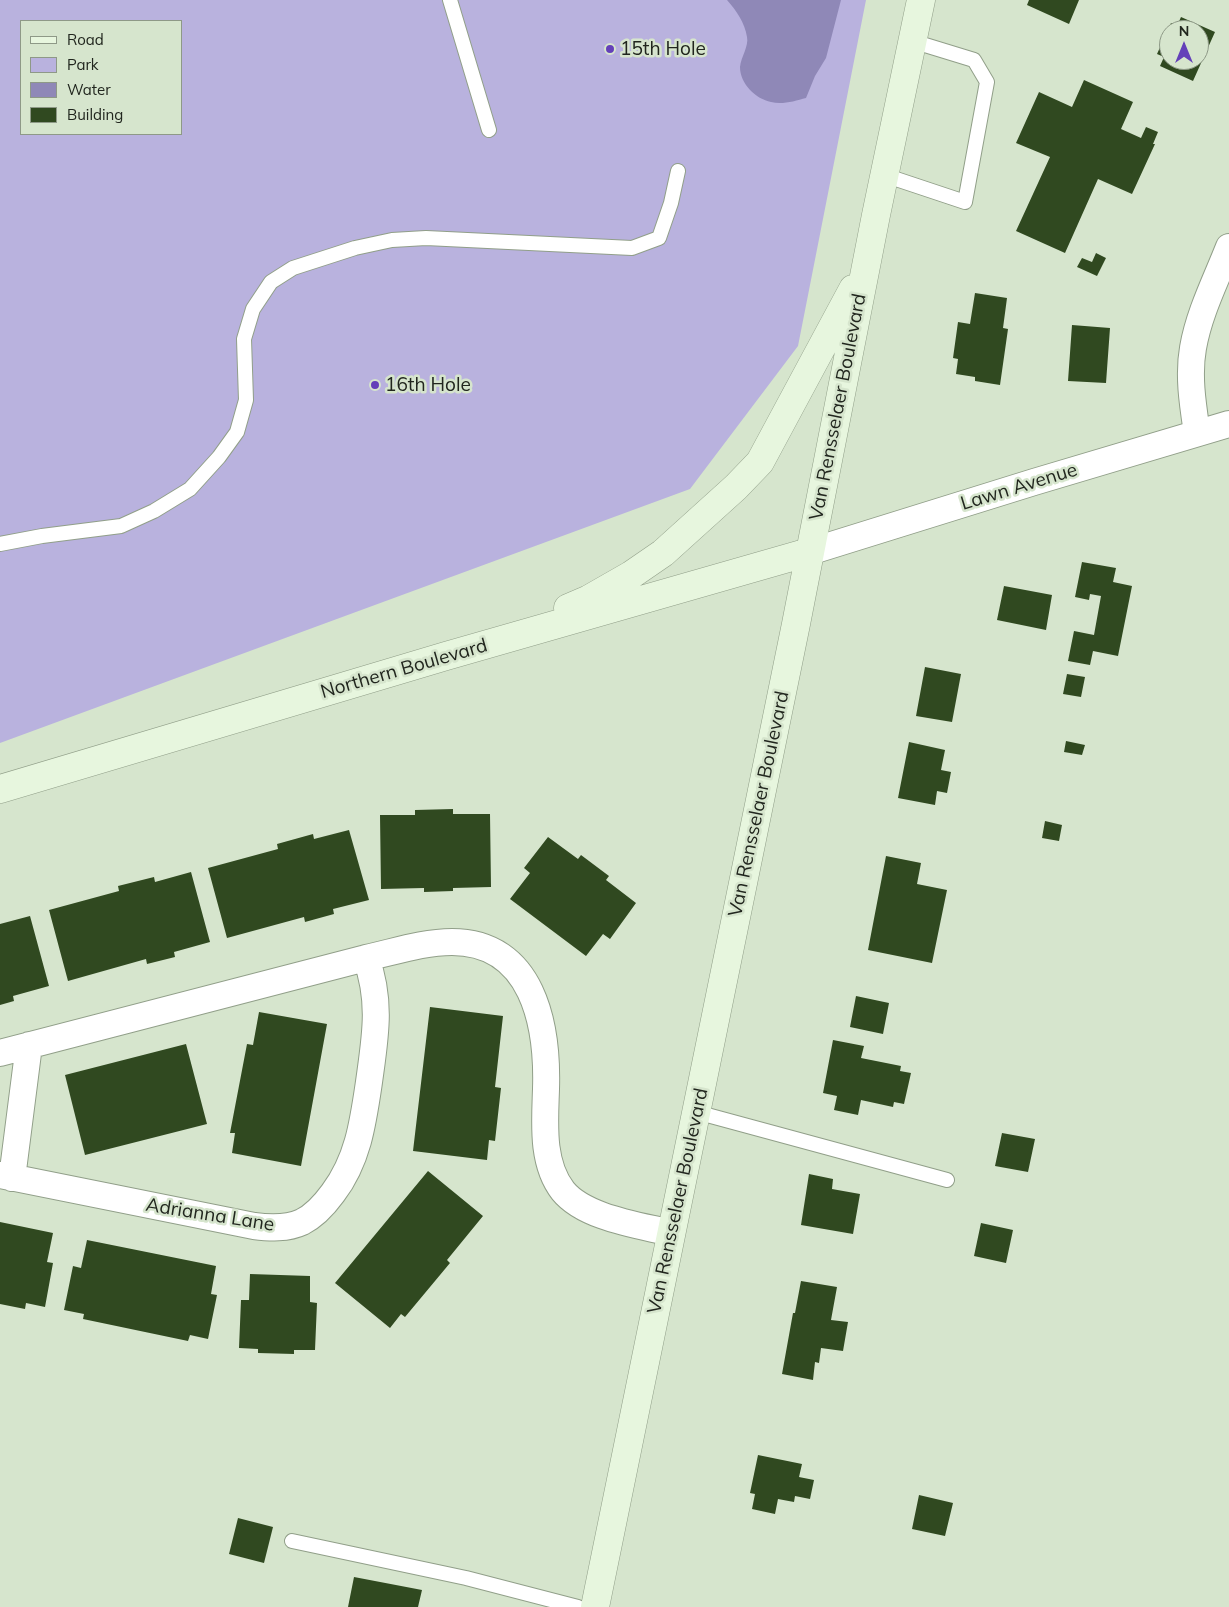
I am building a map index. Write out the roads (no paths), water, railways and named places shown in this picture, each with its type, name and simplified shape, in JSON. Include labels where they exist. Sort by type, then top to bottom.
[{"type":"main road","name":"Van Rensselaer Boulevard","points":[[595,1607],[796,624],[884,175],[921,0]]},
{"type":"main road","points":[[446,656],[518,629],[589,599],[631,575],[663,553],[736,487],[760,462],[866,266]]},
{"type":"main road","name":"Northern Boulevard","points":[[0,789],[446,656],[809,552]]},
{"type":"street","points":[[1197,433],[1192,387],[1191,361],[1193,348],[1203,312],[1229,247]]},
{"type":"street","name":"Lawn Avenue","points":[[809,552],[1024,484],[1229,424]]},
{"type":"street","points":[[0,1053],[366,958],[422,946],[452,942],[480,946],[503,958],[522,978],[530,989],[540,1018],[545,1052],[546,1142],[550,1166],[558,1183],[572,1200],[592,1212],[671,1233]]},
{"type":"street","name":"Adrianna Lane","points":[[29,1045],[6,1177],[254,1226],[282,1227],[303,1221],[326,1203],[353,1160],[359,1142],[376,1022],[373,978],[366,958]]},
{"type":"lane","points":[[450,0],[489,130]]},
{"type":"lane","points":[[884,175],[965,202],[987,82],[974,60],[912,41]]},
{"type":"lane","points":[[0,544],[42,536],[121,526],[154,511],[190,489],[219,457],[237,432],[246,400],[244,340],[252,309],[271,282],[293,268],[355,248],[400,239],[426,238],[632,248],[658,238],[671,203],[678,171]]},
{"type":"lane","points":[[696,1112],[947,1180]]},
{"type":"lane","points":[[292,1541],[466,1578],[578,1607]]},
{"type":"water","points":[[727,0],[841,0],[826,58],[815,76],[806,98],[775,103],[760,98],[750,90],[743,79],[740,67],[747,44],[746,32],[740,17]]},
{"type":"place","name":"15th Hole","points":[[610,49]]},
{"type":"place","name":"16th Hole","points":[[375,385]]}]
